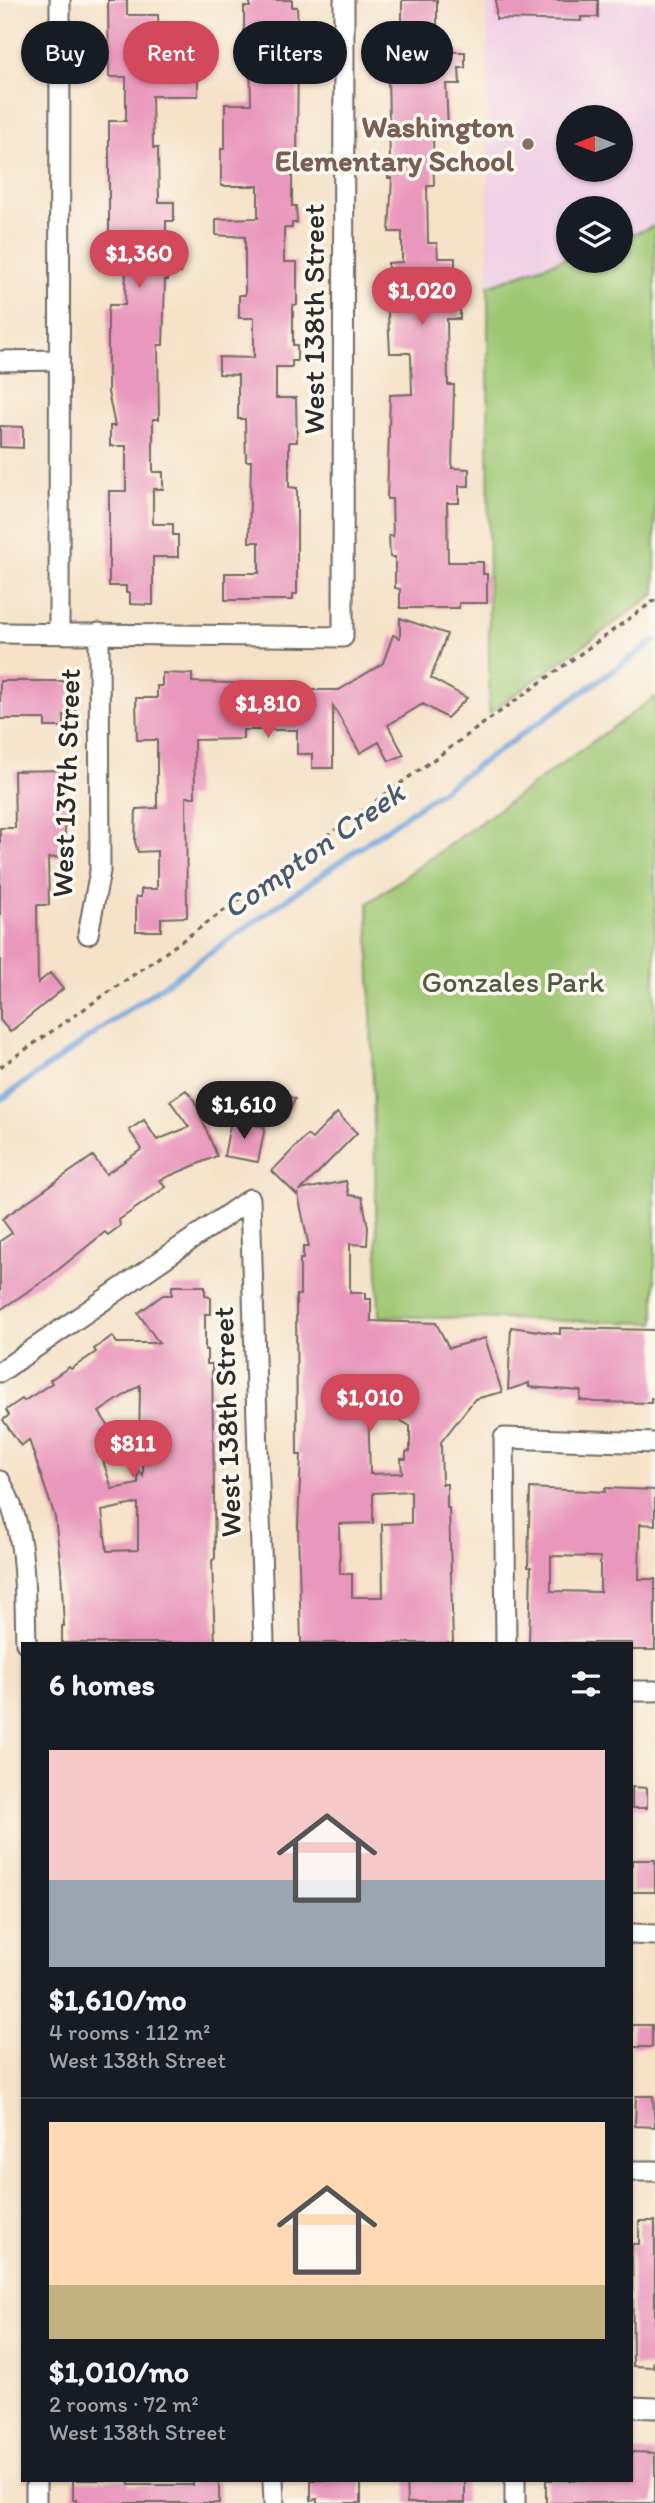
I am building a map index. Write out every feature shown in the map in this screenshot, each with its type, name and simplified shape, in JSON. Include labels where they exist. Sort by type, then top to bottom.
[{"type":"street","name":"West 137th Street","points":[[59,633],[60,0]]},
{"type":"street","name":"West 138th Street","points":[[99,633],[343,637],[344,0]]},
{"type":"street","points":[[0,361],[59,360]]},
{"type":"street","points":[[0,633],[99,633]]},
{"type":"street","name":"West 137th Street","points":[[88,934],[100,871],[99,633]]},
{"type":"street","name":"West 138th Street","points":[[0,1372],[250,1199],[264,1642]]},
{"type":"street","points":[[506,1642],[504,1438],[655,1443]]},
{"type":"street","points":[[0,1481],[6,1491],[22,1545],[26,1642]]},
{"type":"street","points":[[633,1691],[655,1691]]},
{"type":"street","points":[[633,1934],[655,1935]]},
{"type":"street","points":[[633,2171],[655,2171]]},
{"type":"street","points":[[633,2407],[655,2407]]},
{"type":"street","points":[[36,2482],[36,2503]]},
{"type":"street","points":[[273,2482],[274,2503]]},
{"type":"street","points":[[515,2482],[515,2503]]},
{"type":"path","points":[[0,1067],[158,958],[655,600]]},
{"type":"shaded area","name":"Washington Elementary School","points":[[487,0],[655,0],[655,225],[633,233],[633,196],[556,196],[556,262],[488,286]]},
{"type":"green space","points":[[655,226],[655,594],[489,713],[488,286],[556,262],[556,273],[633,273],[633,234]]},
{"type":"green space","name":"Gonzales Park","points":[[655,697],[655,1323],[379,1316],[368,903]]},
{"type":"building","points":[[108,0],[127,0],[127,15],[158,15],[158,21],[123,21],[123,77],[109,77]]},
{"type":"building","points":[[250,0],[292,0],[292,7],[297,7],[298,21],[244,21],[244,7],[250,7]]},
{"type":"building","points":[[402,0],[437,0],[437,21],[402,21]]},
{"type":"building","points":[[496,0],[598,0],[598,17],[581,17],[581,21],[496,19]]},
{"type":"building","points":[[453,52],[465,52],[465,68],[459,68],[460,84],[453,84]]},
{"type":"building","points":[[126,84],[198,84],[198,96],[152,96],[153,148],[158,148],[159,202],[174,202],[174,221],[166,221],[166,256],[181,257],[181,273],[168,273],[168,280],[165,280],[163,345],[158,345],[159,419],[153,419],[153,472],[163,472],[163,489],[153,489],[153,524],[173,524],[173,535],[178,535],[178,557],[153,557],[153,605],[130,604],[130,593],[126,593],[126,586],[109,586],[109,491],[126,491],[126,446],[110,446],[110,426],[115,426],[108,392],[108,313],[109,305],[125,305],[126,261],[109,261],[109,121],[126,121]]},
{"type":"building","points":[[251,84],[298,84],[297,172],[292,172],[292,206],[296,206],[297,223],[292,223],[292,228],[284,228],[284,262],[297,262],[293,345],[297,345],[297,361],[292,361],[292,367],[276,367],[276,398],[296,398],[297,442],[289,442],[289,487],[297,488],[297,594],[293,594],[293,600],[225,600],[225,573],[259,573],[259,542],[249,542],[251,461],[246,461],[245,419],[238,419],[238,375],[219,374],[219,357],[254,358],[254,318],[239,318],[239,295],[245,295],[245,237],[216,235],[216,219],[258,218],[258,186],[221,186],[221,149],[225,149],[225,104],[251,104]]},
{"type":"building","points":[[388,84],[446,84],[448,130],[433,130],[434,186],[427,186],[428,243],[437,243],[438,258],[455,258],[455,282],[460,282],[460,319],[447,319],[448,385],[454,385],[452,468],[469,469],[469,486],[459,486],[459,503],[447,503],[448,562],[483,562],[483,574],[487,574],[487,603],[459,603],[459,608],[400,608],[400,589],[395,588],[395,557],[390,557],[389,536],[393,536],[392,499],[387,499],[390,395],[412,394],[410,353],[390,353],[388,263],[402,262],[402,232],[389,232],[392,178],[388,178]]},
{"type":"building","points":[[0,426],[23,427],[23,448],[0,447]]},
{"type":"building","points":[[400,618],[447,634],[431,678],[467,698],[447,718],[423,704],[388,725],[404,755],[389,761],[379,742],[360,753],[333,706],[333,768],[312,768],[312,754],[297,754],[297,730],[243,730],[243,739],[194,740],[195,797],[186,797],[187,917],[161,918],[161,931],[136,931],[136,897],[141,897],[141,889],[157,889],[157,851],[138,852],[135,842],[136,809],[157,808],[157,740],[137,740],[136,698],[157,698],[157,686],[162,686],[162,673],[192,674],[192,682],[274,684],[274,695],[310,695],[310,690],[339,690],[383,663],[393,635],[400,638]]},
{"type":"building","points":[[0,681],[75,683],[75,715],[64,715],[64,727],[45,727],[45,719],[0,719]]},
{"type":"building","points":[[60,770],[60,779],[65,779],[65,849],[60,849],[60,857],[48,858],[49,905],[37,905],[38,983],[50,973],[63,989],[10,1032],[0,1020],[0,828],[15,828],[14,771]]},
{"type":"building","points":[[186,1090],[194,1100],[217,1156],[160,1180],[166,1187],[119,1220],[120,1226],[108,1235],[105,1232],[48,1278],[0,1310],[0,1241],[12,1233],[2,1219],[93,1156],[106,1174],[142,1149],[129,1130],[144,1120],[157,1140],[189,1127],[170,1101]]},
{"type":"building","points":[[279,1091],[295,1099],[286,1118],[269,1110]]},
{"type":"building","points":[[337,1113],[357,1133],[301,1190],[346,1181],[349,1195],[362,1197],[368,1227],[367,1245],[350,1244],[350,1293],[365,1293],[365,1299],[371,1299],[371,1321],[436,1323],[449,1348],[485,1338],[502,1392],[475,1399],[441,1442],[442,1484],[447,1484],[449,1508],[453,1642],[301,1642],[298,1526],[301,1455],[297,1455],[296,1295],[300,1295],[300,1259],[303,1259],[303,1247],[309,1247],[298,1194],[272,1171],[307,1135],[312,1139]],"holes":[[[368,1402],[410,1426],[410,1451],[406,1452],[406,1459],[401,1459],[402,1473],[370,1474]],[[411,1491],[411,1523],[382,1524],[383,1597],[352,1597],[352,1574],[340,1574],[339,1524],[373,1523],[373,1493]]]},
{"type":"building","points":[[231,1120],[265,1127],[258,1162],[224,1156]]},
{"type":"building","points":[[172,1286],[205,1286],[205,1295],[211,1298],[211,1314],[205,1314],[205,1350],[207,1364],[212,1364],[215,1642],[62,1642],[64,1626],[61,1569],[55,1517],[29,1440],[21,1446],[3,1420],[9,1415],[6,1410],[52,1383],[50,1380],[96,1352],[94,1349],[112,1336],[117,1343],[159,1343],[138,1313],[163,1295],[172,1295]],"holes":[[[140,1385],[139,1454],[143,1454],[143,1476],[138,1470],[138,1484],[112,1489],[99,1448],[116,1437],[99,1412]],[[138,1503],[138,1550],[107,1551],[102,1511]]]},
{"type":"building","points":[[511,1327],[560,1334],[560,1328],[655,1330],[655,1399],[651,1398],[651,1403],[595,1402],[580,1400],[581,1391],[529,1387],[529,1383],[508,1390]]},
{"type":"building","points":[[530,1488],[605,1492],[605,1488],[655,1490],[655,1525],[640,1524],[639,1579],[655,1579],[655,1650],[633,1650],[633,1642],[529,1642],[531,1567],[528,1567]],"holes":[[[551,1556],[600,1557],[600,1592],[551,1591]]]},
{"type":"building","points":[[633,1787],[647,1788],[647,1808],[633,1808]]},
{"type":"building","points":[[633,1860],[655,1860],[655,1892],[633,1892]]},
{"type":"building","points":[[633,2025],[652,2025],[652,2047],[633,2047]]},
{"type":"building","points":[[636,2096],[653,2096],[655,2127],[635,2126]]},
{"type":"building","points":[[639,2221],[655,2221],[653,2367],[633,2366],[633,2244],[639,2244]]},
{"type":"building","points":[[633,2452],[655,2453],[655,2503],[546,2503],[546,2482],[633,2482]]},
{"type":"building","points":[[73,2482],[193,2485],[193,2482],[219,2482],[219,2503],[77,2503],[77,2500],[73,2500]]},
{"type":"building","points":[[311,2482],[361,2482],[361,2503],[317,2503],[317,2499],[311,2500]]},
{"type":"building","points":[[406,2482],[465,2482],[465,2503],[407,2503]]},
{"type":"waterway","name":"Compton Creek","points":[[0,1100],[655,641]]},
{"type":"place","name":"Washington Elementary School","points":[[528,144]]}]
